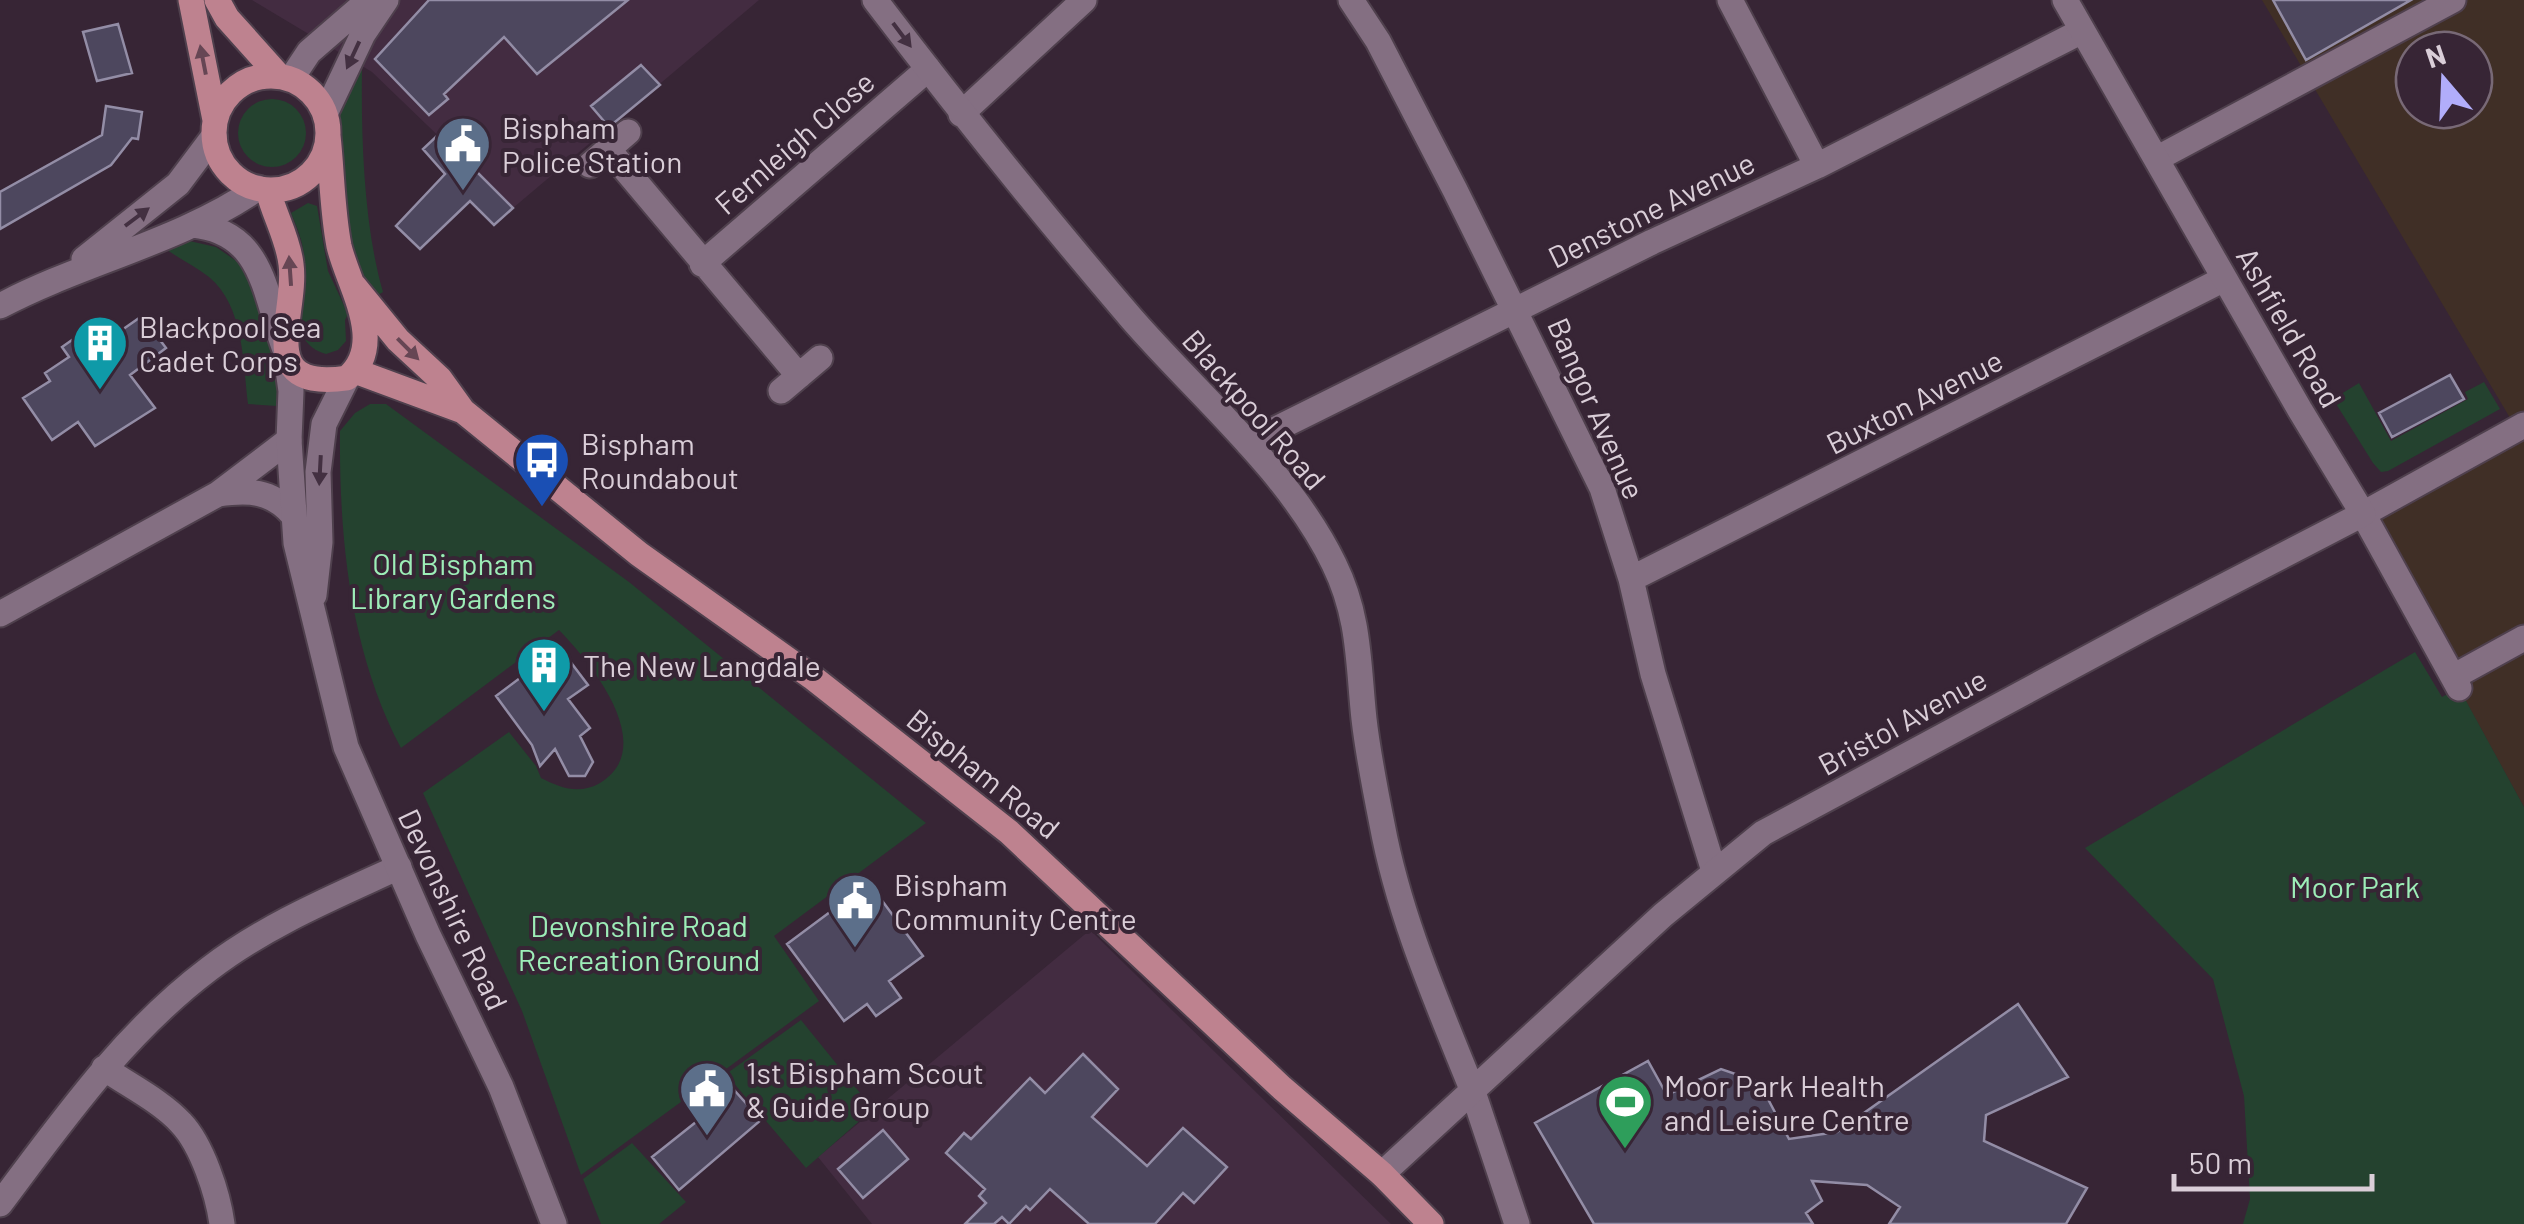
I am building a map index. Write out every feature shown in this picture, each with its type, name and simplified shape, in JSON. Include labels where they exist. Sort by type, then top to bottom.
[{"type":"main road","points":[[191,0],[223,164],[244,183],[263,189],[294,185],[306,178],[323,158],[327,125]]},
{"type":"main road","points":[[217,0],[227,18],[285,77],[312,92],[327,125],[340,247],[354,286],[365,340],[351,374]]},
{"type":"main road","points":[[214,128],[228,95],[239,86],[264,76],[285,77]]},
{"type":"main road","points":[[263,189],[292,265],[285,351]]},
{"type":"main road","name":"Bispham Road","points":[[354,286],[398,340],[440,379],[463,411],[639,554],[812,676],[1009,832],[1282,1088],[1382,1174],[1431,1224]]},
{"type":"main road","name":"Bispham Road","points":[[285,351],[293,366],[310,378],[351,374],[463,411]]},
{"type":"street","points":[[285,77],[368,0]]},
{"type":"street","points":[[327,125],[363,34],[386,0]]},
{"type":"street","name":"Blackpool Road","points":[[876,0],[961,114],[1134,321],[1248,443],[1312,526],[1334,565],[1353,614],[1361,653],[1364,720],[1398,896],[1472,1089],[1517,1224]]},
{"type":"street","points":[[961,114],[1084,0]]},
{"type":"street","name":"Bangor Avenue","points":[[1351,0],[1378,42],[1602,488],[1631,579],[1653,674],[1714,871]]},
{"type":"street","points":[[1730,0],[1817,166]]},
{"type":"street","name":"Ashfield Road","points":[[2064,0],[2363,514],[2456,682],[2524,638]]},
{"type":"street","points":[[2158,158],[2453,0]]},
{"type":"street","name":"Denstone Avenue","points":[[1248,443],[1652,242],[1817,166],[2082,31]]},
{"type":"street","name":"Fernleigh Close","points":[[702,264],[928,69]]},
{"type":"street","points":[[60,277],[170,192],[214,128]]},
{"type":"street","points":[[628,132],[598,157],[702,264],[790,383],[820,358]]},
{"type":"street","points":[[0,306],[60,277],[193,225],[263,189]]},
{"type":"street","name":"Devonshire Road","points":[[193,225],[220,230],[246,248],[261,274],[285,351],[290,391],[292,514],[312,615],[346,747],[501,1087],[554,1224]]},
{"type":"street","name":"Buxton Avenue","points":[[1631,579],[2224,279]]},
{"type":"street","name":"Devonshire Road","points":[[312,615],[320,542],[318,472],[324,424],[351,374]]},
{"type":"street","name":"Bristol Avenue","points":[[1382,1174],[1714,871],[1763,834],[2524,426]]},
{"type":"street","points":[[0,614],[218,494],[289,440]]},
{"type":"street","points":[[218,494],[258,492],[272,497],[292,514]]},
{"type":"street","points":[[0,1203],[104,1068],[154,1016],[210,968],[255,938],[399,867]]},
{"type":"street","points":[[104,1068],[180,1122],[198,1147],[219,1202],[222,1224]]},
{"type":"shaded area","points":[[252,0],[759,0],[513,208],[372,72]]},
{"type":"shaded area","points":[[2262,0],[2524,0],[2524,807],[2363,514],[2516,428]]},
{"type":"shaded area","points":[[1090,930],[1391,1224],[872,1224],[818,1157]]},
{"type":"green space","points":[[362,70],[368,211],[383,292],[370,300],[347,258],[336,120],[350,78]]},
{"type":"green space","points":[[272,99],[296,109],[306,133],[296,157],[272,167],[248,157],[238,133],[248,109]]},
{"type":"green space","points":[[308,203],[317,206],[328,271],[348,314],[346,341],[338,350],[326,354],[313,348],[300,327],[304,254],[291,213]]},
{"type":"green space","points":[[185,240],[216,247],[248,269],[279,384],[277,406],[248,404],[240,336],[229,303],[209,277],[162,246]]},
{"type":"green space","points":[[2484,382],[2500,409],[2381,472],[2333,399],[2359,383],[2391,441],[2468,399],[2465,392]]},
{"type":"green space","points":[[370,404],[386,404],[629,582],[926,823],[774,936],[819,1001],[581,1175],[522,1011],[423,793],[509,732],[541,778],[570,789],[592,787],[617,767],[623,749],[622,728],[602,684],[559,630],[401,748],[370,673],[345,553],[340,431],[355,413]]},
{"type":"green space","name":"Moor Park","points":[[2415,652],[2442,697],[2459,688],[2524,807],[2524,1224],[2243,1224],[2250,1199],[2244,1096],[2213,979],[2085,848]]},
{"type":"green space","points":[[801,1020],[873,1109],[806,1168],[726,1074]]},
{"type":"green space","points":[[632,1143],[686,1202],[659,1224],[601,1224],[583,1179]]},
{"type":"building","points":[[429,0],[628,0],[537,74],[504,37],[444,94],[448,99],[429,115],[375,59]]},
{"type":"building","points":[[2273,0],[2411,0],[2306,60]]},
{"type":"building","points":[[118,24],[132,73],[97,81],[83,32]]},
{"type":"building","points":[[641,65],[660,85],[609,127],[591,106]]},
{"type":"building","points":[[106,106],[142,112],[138,139],[132,138],[111,165],[0,229],[0,192],[102,135]]},
{"type":"building","name":"Bispham Police Station","points":[[439,134],[513,208],[494,225],[470,201],[420,249],[396,226],[445,174],[423,149]]},
{"type":"building","name":"Blackpool Sea Cadet Corps","points":[[142,316],[166,348],[130,375],[155,408],[95,446],[78,422],[52,440],[23,398],[50,381],[45,373],[69,357],[62,347],[82,333],[89,343],[114,325],[119,332]]},
{"type":"building","points":[[2450,375],[2464,399],[2392,437],[2379,413]]},
{"type":"building","name":"The New Langdale","points":[[560,648],[588,685],[568,699],[590,728],[580,736],[593,762],[585,776],[569,776],[555,749],[540,766],[532,745],[496,696]]},
{"type":"building","name":"Bispham Community Centre","points":[[869,883],[923,956],[889,981],[901,998],[876,1016],[867,1004],[844,1021],[787,944]]},
{"type":"building","points":[[2018,1004],[2068,1077],[1986,1115],[1984,1141],[2087,1188],[2066,1224],[1889,1224],[1900,1207],[1867,1185],[1812,1181],[1822,1201],[1806,1213],[1813,1224],[1594,1224],[1535,1123],[1648,1061],[1667,1095],[1721,1069],[1759,1082],[1789,1139],[1837,1132]]},
{"type":"building","points":[[1083,1054],[1118,1089],[1092,1117],[1147,1166],[1183,1128],[1227,1167],[1194,1203],[1183,1193],[1155,1224],[1089,1224],[1050,1189],[1009,1224],[1002,1217],[994,1224],[965,1224],[986,1203],[979,1196],[985,1189],[946,1153],[964,1133],[971,1139],[1030,1078],[1045,1093]]},
{"type":"building","name":"1st Bispham Scout & Guide Group","points":[[735,1091],[761,1120],[679,1190],[652,1157]]},
{"type":"building","points":[[883,1130],[908,1159],[863,1198],[838,1169]]},
{"type":"place","name":"Bispham Police Station","points":[[463,193]]},
{"type":"place","name":"Blackpool Sea Cadet Corps","points":[[100,392]]},
{"type":"place","name":"Bispham Roundabout","points":[[542,509]]},
{"type":"place","name":"The New Langdale","points":[[544,714]]},
{"type":"place","name":"Bispham Community Centre","points":[[855,950]]},
{"type":"place","name":"1st Bispham Scout & Guide Group","points":[[707,1138]]},
{"type":"place","name":"Moor Park Health and Leisure Centre","points":[[1625,1151]]},
{"type":"park label","name":"Old Bispham Library Gardens","points":[[453,580]]},
{"type":"park label","name":"Devonshire Road Recreation Ground","points":[[639,942]]}]
